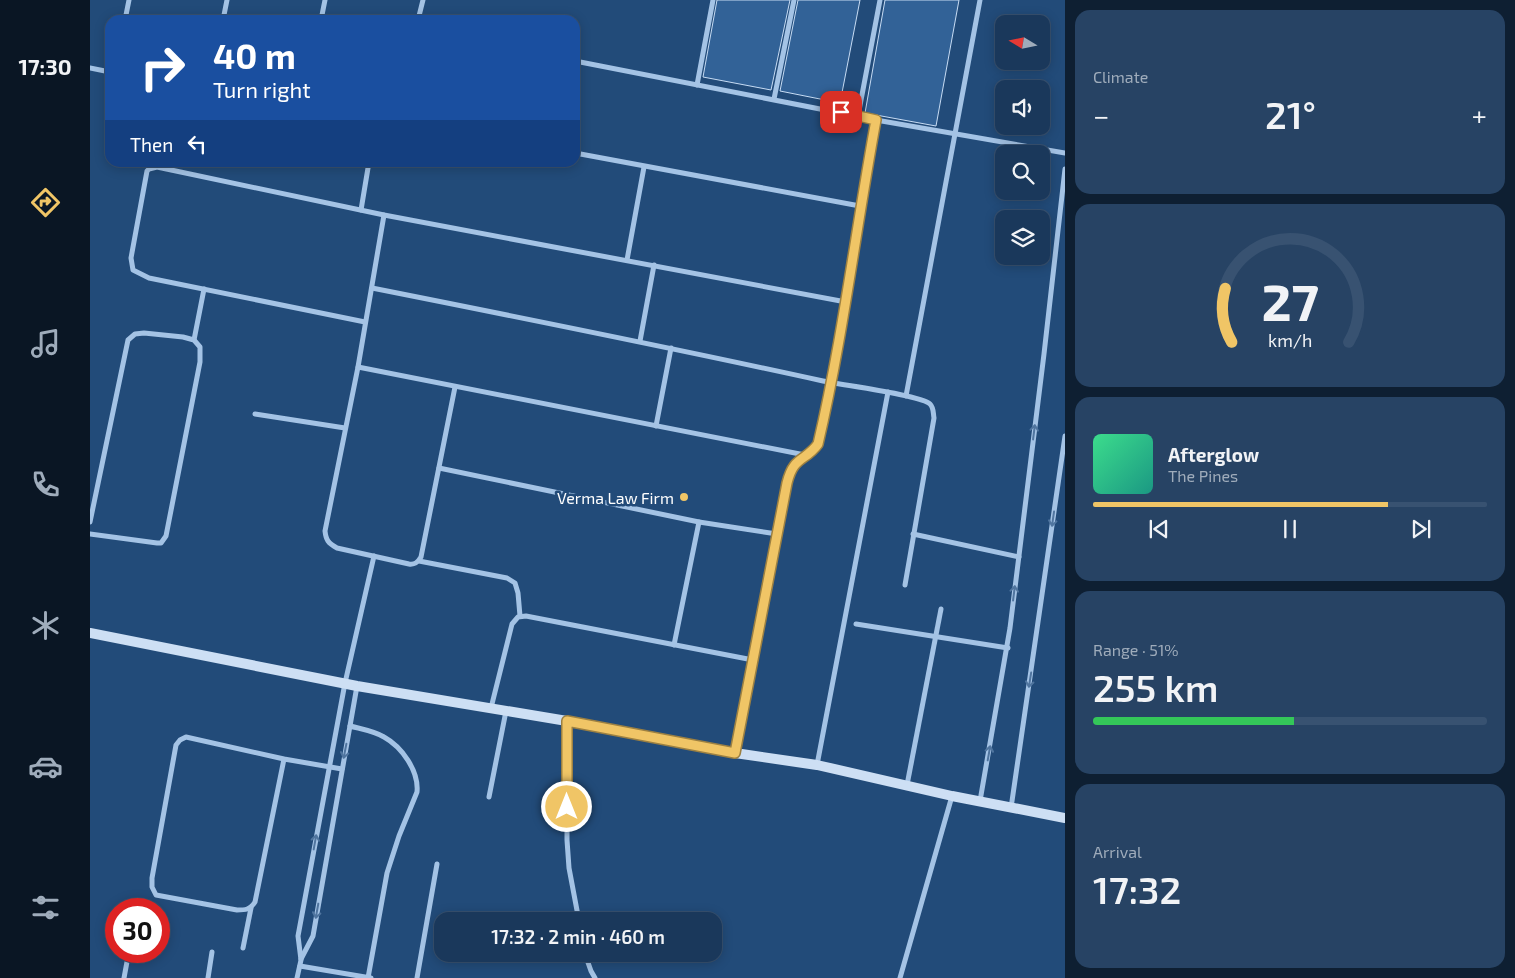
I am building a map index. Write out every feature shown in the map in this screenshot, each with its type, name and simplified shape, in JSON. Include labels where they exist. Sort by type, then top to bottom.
[{"type":"street","points":[[126,15],[129,0]]},
{"type":"street","points":[[224,15],[227,0]]},
{"type":"street","points":[[322,15],[325,0]]},
{"type":"street","points":[[419,15],[423,0]]},
{"type":"street","points":[[697,85],[713,0]]},
{"type":"street","points":[[774,99],[794,0]]},
{"type":"street","points":[[858,116],[880,0]]},
{"type":"street","points":[[906,396],[980,0]]},
{"type":"street","points":[[580,62],[876,120],[1065,153]]},
{"type":"street","points":[[90,68],[105,71]]},
{"type":"street","points":[[735,753],[789,473],[797,461],[812,451],[818,444],[832,383],[860,206],[876,120]]},
{"type":"street","points":[[580,154],[860,206]]},
{"type":"street","points":[[365,322],[149,278],[133,270],[131,258],[147,171],[157,167],[362,210],[846,302]]},
{"type":"street","points":[[362,210],[368,167]]},
{"type":"street","points":[[627,260],[644,167]]},
{"type":"street","points":[[980,801],[1008,648],[1065,169]]},
{"type":"street","points":[[384,214],[358,367],[325,531],[329,544],[337,548],[412,565],[419,561],[455,386]]},
{"type":"street","points":[[640,341],[654,265]]},
{"type":"street","points":[[372,288],[640,341],[832,383],[888,392],[929,403],[932,407],[934,418],[913,534],[906,585]]},
{"type":"street","points":[[194,340],[204,289]]},
{"type":"street","points":[[90,522],[128,340],[135,334],[144,332],[194,340],[200,347],[200,362],[164,540],[157,543],[90,534]]},
{"type":"street","points":[[656,426],[672,348]]},
{"type":"street","points":[[358,367],[805,455]]},
{"type":"street","points":[[817,765],[888,392]]},
{"type":"street","points":[[255,414],[345,428]]},
{"type":"street","points":[[1011,808],[1065,436]]},
{"type":"street","points":[[439,468],[699,522],[777,534]]},
{"type":"street","points":[[674,645],[699,522]]},
{"type":"street","points":[[913,534],[1019,557]]},
{"type":"street","points":[[300,963],[298,936],[328,767],[374,556]]},
{"type":"street","points":[[419,561],[507,578],[515,583],[520,616]]},
{"type":"street","points":[[907,786],[941,609]]},
{"type":"street","points":[[520,616],[753,660]]},
{"type":"street","points":[[491,708],[512,624],[520,616]]},
{"type":"street","points":[[856,624],[1008,648]]},
{"type":"street","points":[[90,633],[357,686],[567,721],[735,753],[817,765],[952,796],[1065,818]]},
{"type":"street","points":[[297,978],[300,963],[312,936],[357,686]]},
{"type":"street","points":[[489,797],[506,711]]},
{"type":"street","points":[[567,721],[567,840],[569,868],[577,912]]},
{"type":"street","points":[[300,963],[369,978],[387,873],[418,785],[409,762],[395,746],[384,737],[350,726]]},
{"type":"street","points":[[251,908],[237,910],[156,895],[152,887],[176,745],[186,737],[284,759],[342,769]]},
{"type":"street","points":[[243,948],[251,908],[255,902],[284,759]]},
{"type":"street","points":[[900,978],[952,796]]},
{"type":"street","points":[[417,978],[437,864]]},
{"type":"street","points":[[208,978],[212,952]]},
{"type":"street","points":[[588,962],[595,978]]},
{"type":"street","points":[[124,978],[127,963]]},
{"type":"building","points":[[717,0],[790,0],[771,90],[703,77]]},
{"type":"building","points":[[798,0],[860,0],[840,103],[780,91]]},
{"type":"building","points":[[885,0],[959,0],[936,126],[865,113]]},
{"type":"place","name":"Verma Law Firm","points":[[684,497]]},
{"type":"route","points":[[567,807],[567,721],[735,753],[789,473],[797,461],[812,451],[818,444],[832,383],[846,302],[860,206],[876,120],[841,112]]}]
